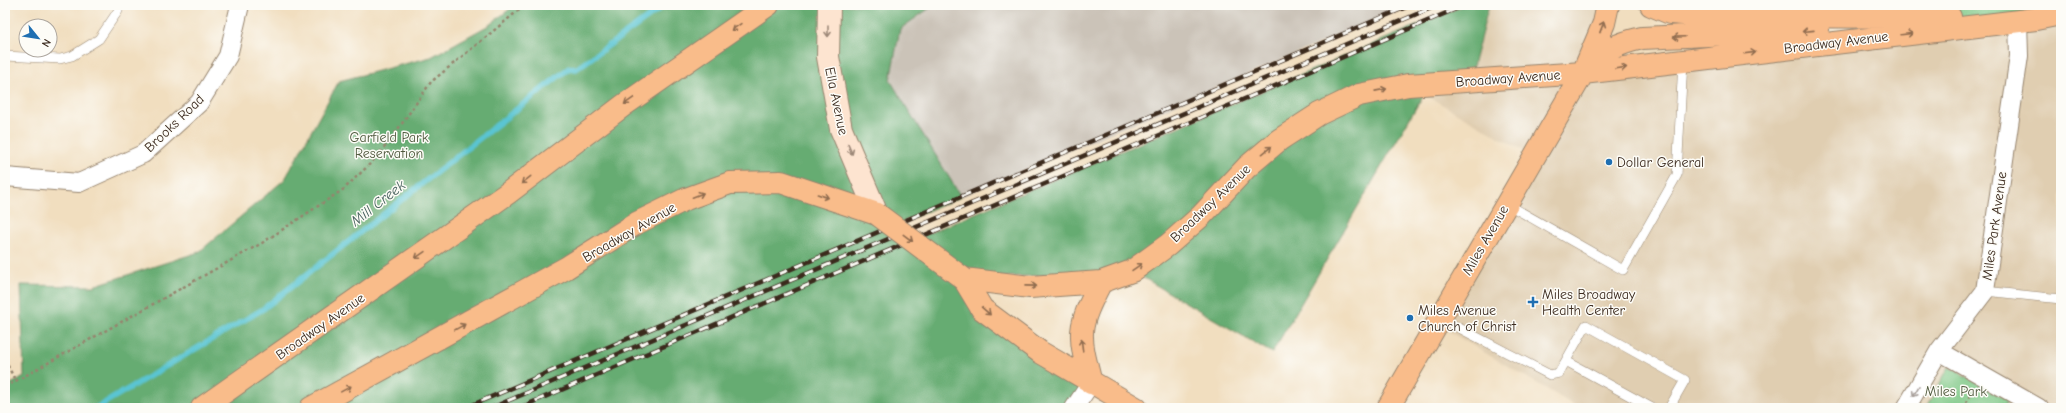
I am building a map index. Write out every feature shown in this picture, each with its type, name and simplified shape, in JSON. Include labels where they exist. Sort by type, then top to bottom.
[{"type":"main road","name":"Broadway Avenue","points":[[202,408],[508,194],[624,105],[768,5]]},
{"type":"main road","name":"Ella Avenue","points":[[829,5],[828,57],[841,129],[877,214]]},
{"type":"main road","points":[[1583,73],[1604,23],[1608,5]]},
{"type":"main road","name":"Broadway Avenue","points":[[1651,5],[1670,13],[1709,16],[1931,17],[2018,20]]},
{"type":"main road","name":"Broadway Avenue","points":[[311,408],[566,268],[637,223],[686,199],[730,182],[781,182],[877,214],[964,279],[1030,287],[1101,282],[1132,271],[1168,245],[1201,216],[1246,167],[1278,140],[1319,114],[1359,95],[1408,85],[1583,73],[2061,14]]},
{"type":"main road","points":[[1583,73],[1605,51],[1621,43],[1642,38],[1804,32],[1931,17]]},
{"type":"main road","name":"Miles Avenue","points":[[1388,408],[1583,73]]},
{"type":"main road","points":[[964,279],[982,309],[1040,352],[1090,383],[1136,408]]},
{"type":"main road","points":[[1090,383],[1081,344],[1081,329],[1086,311],[1101,282]]},
{"type":"street","name":"Brooks Road","points":[[5,176],[79,183],[143,154],[199,103],[228,56],[240,5]]},
{"type":"street","name":"Miles Park Avenue","points":[[1906,408],[1939,351],[1985,291],[2019,56],[2018,20]]},
{"type":"street","points":[[1939,351],[2027,405]]},
{"type":"street","points":[[1074,408],[1090,383]]},
{"type":"lane","points":[[5,56],[60,59],[72,56],[99,39],[118,11],[119,5]]},
{"type":"lane","points":[[1507,204],[1623,270],[1677,175],[1683,61]]},
{"type":"lane","points":[[1985,291],[2061,299]]},
{"type":"lane","points":[[1440,318],[1550,375],[1559,373],[1586,325],[1684,380],[1669,408]]},
{"type":"lane","points":[[1566,361],[1652,408]]},
{"type":"path","points":[[5,387],[262,243],[344,189],[371,164],[389,142],[431,82],[525,5]]},
{"type":"path","points":[[5,360],[16,382]]},
{"type":"path","points":[[1963,408],[1972,391]]},
{"type":"shaded area","points":[[934,5],[1410,5],[893,226],[890,80],[900,29]]},
{"type":"shaded area","points":[[1489,5],[1608,5],[1583,72],[2061,14],[2061,408],[1579,408],[1436,324],[1534,157],[1408,85],[1469,81]]},
{"type":"green space","name":"Garfield Park Reservation","points":[[515,5],[934,5],[900,29],[890,80],[961,197],[893,226],[910,241],[1465,5],[1489,5],[1469,81],[1424,94],[1272,353],[1132,271],[965,279],[982,309],[1091,383],[1074,408],[5,408],[5,387],[24,377],[21,285],[93,286],[199,252],[285,179],[339,81],[431,57],[489,25]]},
{"type":"green space","points":[[1651,5],[2061,5],[2017,20]]},
{"type":"green space","name":"Miles Park","points":[[1949,367],[2008,400],[2004,408],[1926,408]]},
{"type":"waterway","name":"Mill Creek","points":[[96,408],[263,309],[569,68],[576,69],[665,5]]},
{"type":"railway","points":[[465,408],[1411,5]]},
{"type":"railway","points":[[491,408],[1438,5]]},
{"type":"railway","points":[[519,408],[1465,5]]},
{"type":"place","name":"Dollar General","points":[[1609,162]]},
{"type":"place","name":"Miles Broadway Health Center","points":[[1533,302]]},
{"type":"place","name":"Miles Avenue Church of Christ","points":[[1410,318]]}]
